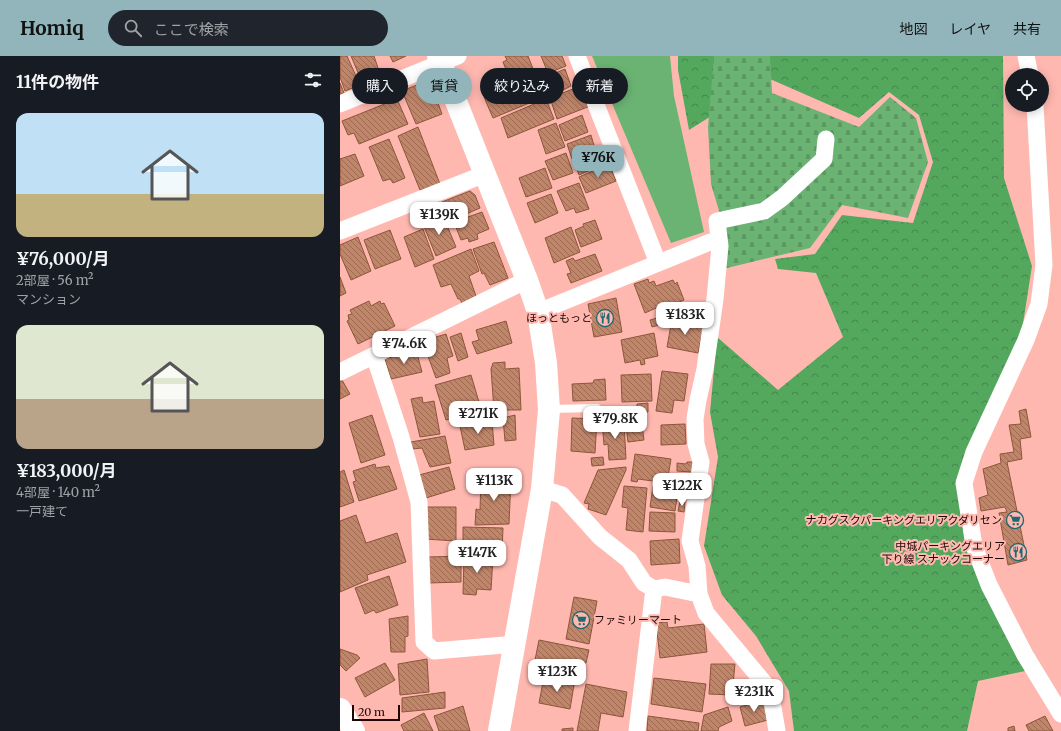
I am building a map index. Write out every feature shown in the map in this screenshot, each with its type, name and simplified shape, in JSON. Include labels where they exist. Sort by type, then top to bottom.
[{"type":"main road","points":[[445,58],[485,174],[527,280],[538,312],[546,363],[549,410],[542,489],[499,731]]},
{"type":"main road","points":[[340,709],[354,731]]},
{"type":"street","points":[[577,56],[658,263]]},
{"type":"street","points":[[1026,56],[1029,68]]},
{"type":"street","points":[[340,104],[445,58]]},
{"type":"street","points":[[1035,112],[1044,265],[1039,304],[1026,340],[974,452],[964,483],[974,546],[988,585],[1025,655],[1061,714]]},
{"type":"street","points":[[777,731],[770,690],[706,613],[699,594],[697,566],[690,541],[701,462],[696,444],[695,419],[705,369],[715,299],[720,246],[717,221],[764,211],[824,160],[826,139]]},
{"type":"street","points":[[340,231],[485,174]]},
{"type":"street","points":[[538,312],[710,242]]},
{"type":"street","points":[[340,372],[527,280]]},
{"type":"street","points":[[374,355],[401,437],[419,502],[424,642],[434,651],[514,644]]},
{"type":"street","points":[[542,489],[562,495],[600,537],[629,560],[644,583],[654,589],[665,587],[699,594]]},
{"type":"street","points":[[637,731],[654,589]]},
{"type":"lane","points":[[549,410],[597,408]]},
{"type":"green space","points":[[592,56],[670,56],[674,96],[704,232],[671,243],[612,104],[628,104],[628,68],[597,68]]},
{"type":"green space","points":[[678,56],[1003,56],[1004,178],[1032,266],[1022,330],[956,481],[966,546],[1025,671],[978,681],[967,731],[794,731],[789,691],[756,636],[722,595],[704,546],[718,457],[710,412],[717,337],[778,390],[843,337],[816,273],[778,269],[775,259],[815,254],[842,215],[913,223],[933,162],[919,115],[889,92],[859,118],[770,79],[689,130],[678,70]]},
{"type":"green space","points":[[714,56],[770,56],[772,93],[859,127],[890,97],[916,118],[928,162],[908,218],[842,205],[810,248],[723,269],[723,224],[711,184],[708,127]]},
{"type":"building","points":[[340,56],[347,56],[352,68],[352,88],[345,91],[340,77]]},
{"type":"building","points":[[351,56],[374,56],[378,68],[356,68]]},
{"type":"building","points":[[390,56],[406,56],[393,62]]},
{"type":"building","points":[[505,56],[528,56],[533,68],[505,68],[503,62],[507,60]]},
{"type":"building","points":[[541,56],[562,56],[566,66],[561,68],[546,68]]},
{"type":"building","points":[[564,69],[571,86],[564,90]]},
{"type":"building","points":[[340,83],[344,93],[340,95]]},
{"type":"building","points":[[416,85],[416,104],[438,104],[442,114],[416,124],[408,104],[408,89]]},
{"type":"building","points":[[572,89],[572,104],[589,104],[590,106],[557,119],[552,104],[564,104],[564,92]]},
{"type":"building","points":[[384,104],[399,104],[408,124],[359,144],[354,133],[348,135],[342,121]]},
{"type":"building","points":[[487,104],[527,104],[493,118]]},
{"type":"building","points":[[534,104],[548,104],[554,119],[508,138],[501,118]]},
{"type":"building","points":[[582,115],[588,132],[565,141],[559,125]]},
{"type":"building","points":[[556,123],[565,147],[546,154],[538,130]]},
{"type":"building","points":[[418,127],[440,184],[420,190],[398,136]]},
{"type":"building","points":[[591,135],[595,149],[572,159],[567,144]]},
{"type":"building","points":[[389,139],[405,178],[393,183],[390,179],[383,181],[369,147]]},
{"type":"building","points":[[598,150],[604,164],[579,175],[574,160]]},
{"type":"building","points":[[566,153],[573,173],[553,180],[545,161]]},
{"type":"building","points":[[355,154],[364,176],[340,186],[340,159]]},
{"type":"building","points":[[609,164],[616,181],[586,193],[579,177]]},
{"type":"building","points":[[545,168],[552,188],[526,197],[519,178]]},
{"type":"building","points":[[579,183],[589,209],[576,213],[574,208],[566,211],[557,191]]},
{"type":"building","points":[[470,191],[475,195],[480,208],[450,221],[442,202]]},
{"type":"building","points":[[551,194],[558,213],[535,223],[527,203]]},
{"type":"building","points":[[482,212],[489,229],[477,234],[478,239],[469,242],[468,238],[461,240],[454,222]]},
{"type":"building","points":[[443,216],[456,247],[436,256],[423,224]]},
{"type":"building","points":[[595,220],[602,239],[581,247],[575,230],[584,226],[583,224]]},
{"type":"building","points":[[571,227],[580,252],[554,263],[545,238]]},
{"type":"building","points":[[423,229],[434,259],[415,267],[404,237]]},
{"type":"building","points":[[390,230],[401,259],[375,269],[364,240]]},
{"type":"building","points":[[358,237],[371,271],[351,280],[340,254],[340,245]]},
{"type":"building","points":[[494,242],[508,278],[490,285],[484,273],[482,274],[473,249]]},
{"type":"building","points":[[471,249],[479,271],[469,276],[477,299],[463,305],[460,299],[458,299],[451,284],[441,287],[433,265]]},
{"type":"building","points":[[595,254],[602,271],[571,283],[567,274],[571,273],[566,261],[573,258],[575,261]]},
{"type":"building","points":[[340,277],[346,293],[340,296]]},
{"type":"building","points":[[648,279],[649,283],[654,281],[656,286],[673,280],[675,284],[677,282],[684,300],[658,311],[656,308],[645,313],[634,284]]},
{"type":"building","name":"ほっともっと","points":[[616,298],[622,332],[594,337],[588,304]]},
{"type":"building","points":[[369,301],[371,306],[380,301],[381,304],[384,303],[395,326],[358,344],[347,321],[349,320],[348,315],[352,314],[350,310]]},
{"type":"building","points":[[664,316],[666,323],[652,327],[650,320]]},
{"type":"building","points":[[691,317],[706,318],[704,324],[691,321]]},
{"type":"building","points":[[672,319],[704,326],[698,353],[667,347]]},
{"type":"building","points":[[506,321],[512,343],[477,354],[472,342],[479,340],[476,330]]},
{"type":"building","points":[[461,333],[468,357],[458,361],[450,337]]},
{"type":"building","points":[[654,333],[658,356],[644,359],[645,364],[641,365],[640,360],[625,363],[621,340]]},
{"type":"building","points":[[446,334],[453,356],[447,358],[450,373],[436,378],[425,348],[431,345],[429,339]]},
{"type":"building","points":[[416,350],[422,372],[391,379],[385,359]]},
{"type":"building","points":[[505,362],[505,369],[519,368],[521,410],[494,410],[491,369],[493,363]]},
{"type":"building","points":[[662,371],[688,374],[684,401],[674,400],[672,413],[656,411]]},
{"type":"building","points":[[651,374],[652,401],[622,402],[621,375]]},
{"type":"building","points":[[471,375],[479,402],[461,409],[462,416],[446,420],[435,385]]},
{"type":"building","points":[[605,379],[606,400],[573,401],[572,384],[593,383],[594,380]]},
{"type":"building","points":[[342,380],[350,394],[340,399],[340,381]]},
{"type":"building","points":[[422,397],[423,403],[434,401],[440,434],[420,437],[411,399]]},
{"type":"building","points":[[648,403],[648,412],[637,413],[637,404]]},
{"type":"building","points":[[1026,409],[1031,437],[1020,439],[1022,459],[1007,462],[1027,560],[1008,565],[999,513],[1007,512],[1005,507],[981,511],[979,498],[988,495],[983,469],[1001,463],[1000,454],[1014,452],[1009,425],[1021,424],[1019,411]]},
{"type":"building","points":[[372,415],[385,455],[361,463],[349,423]]},
{"type":"building","points":[[515,415],[516,440],[505,441],[503,418]]},
{"type":"building","points":[[572,418],[597,419],[595,453],[571,451]]},
{"type":"building","points":[[492,421],[494,445],[465,450],[460,426]]},
{"type":"building","points":[[602,421],[609,421],[609,425],[624,423],[626,459],[609,460],[608,444],[604,445]]},
{"type":"building","points":[[642,424],[644,440],[628,442],[626,426]]},
{"type":"building","points":[[685,424],[686,444],[661,445],[661,425]]},
{"type":"building","points":[[445,436],[451,463],[430,467],[422,448],[412,449],[411,442]]},
{"type":"building","points":[[635,454],[671,459],[667,483],[638,479],[637,482],[631,481]]},
{"type":"building","points":[[603,457],[604,465],[592,466],[591,458]]},
{"type":"building","points":[[687,462],[693,462],[692,472],[677,471],[677,463],[686,464]]},
{"type":"building","points":[[375,464],[376,468],[389,466],[397,489],[359,501],[353,482],[356,481],[353,471]]},
{"type":"building","points":[[449,467],[455,489],[426,498],[419,475]]},
{"type":"building","points":[[626,467],[606,515],[588,509],[589,504],[584,503],[598,470]]},
{"type":"building","points":[[344,470],[354,502],[340,507],[340,472]]},
{"type":"building","points":[[511,478],[509,524],[475,525],[476,509],[480,510],[481,479]]},
{"type":"building","points":[[624,486],[647,488],[643,532],[626,530],[628,508],[622,507]]},
{"type":"building","points":[[653,486],[678,490],[675,511],[650,507]]},
{"type":"building","points":[[680,501],[685,502],[684,512],[678,511]]},
{"type":"building","points":[[424,507],[456,507],[456,541],[424,539]]},
{"type":"building","points":[[650,512],[675,513],[675,532],[649,531]]},
{"type":"building","points":[[356,515],[366,543],[397,533],[406,562],[367,575],[368,580],[340,592],[340,521]]},
{"type":"building","points":[[463,527],[503,528],[502,552],[463,553]]},
{"type":"building","points":[[679,539],[680,563],[651,565],[650,541]]},
{"type":"building","points":[[461,556],[461,582],[429,583],[428,557]]},
{"type":"building","points":[[464,557],[493,557],[491,590],[477,589],[476,595],[463,594]]},
{"type":"building","points":[[389,576],[398,605],[376,613],[374,610],[365,614],[355,588]]},
{"type":"building","name":"ファミリーマート","points":[[574,597],[597,601],[589,644],[566,639]]},
{"type":"building","points":[[408,616],[408,636],[405,637],[405,652],[391,652],[389,619]]},
{"type":"building","points":[[667,622],[668,628],[704,624],[707,652],[660,658],[656,623]]},
{"type":"building","points":[[539,640],[589,650],[586,663],[580,662],[578,674],[534,665]]},
{"type":"building","points":[[340,649],[357,655],[360,658],[346,671],[340,665]]},
{"type":"building","points":[[427,659],[429,692],[400,695],[398,664]]},
{"type":"building","points":[[385,663],[395,680],[365,697],[355,678]]},
{"type":"building","points":[[711,664],[735,664],[732,695],[709,694]]},
{"type":"building","points":[[544,677],[565,680],[566,684],[574,685],[570,709],[539,703]]},
{"type":"building","points":[[654,678],[706,684],[702,712],[651,704]]},
{"type":"building","points":[[586,684],[627,692],[623,717],[601,713],[598,731],[577,731]]},
{"type":"building","points":[[445,692],[445,708],[402,712],[402,698]]},
{"type":"building","points":[[764,700],[768,720],[745,726],[740,707]]},
{"type":"building","points":[[463,706],[470,731],[439,731],[434,716]]},
{"type":"building","points":[[728,707],[732,721],[719,727],[718,731],[701,731],[704,715]]},
{"type":"building","points":[[424,713],[433,731],[404,731],[401,725]]},
{"type":"building","points":[[648,716],[699,723],[698,731],[647,731]]},
{"type":"building","points":[[1045,716],[1053,731],[1029,731],[1026,725]]},
{"type":"building","points":[[1014,726],[1015,731],[1008,731],[1008,728]]},
{"type":"building","points":[[573,728],[573,731],[562,731],[562,729]]},
{"type":"place","name":"ほっともっと","points":[[605,318]]},
{"type":"place","name":"ナカグスクパーキングエリアクダリセン","points":[[1015,520]]},
{"type":"place","name":"中城パーキングエリア 下り線 スナックコーナー","points":[[1018,552]]},
{"type":"place","name":"ファミリーマート","points":[[581,620]]}]
